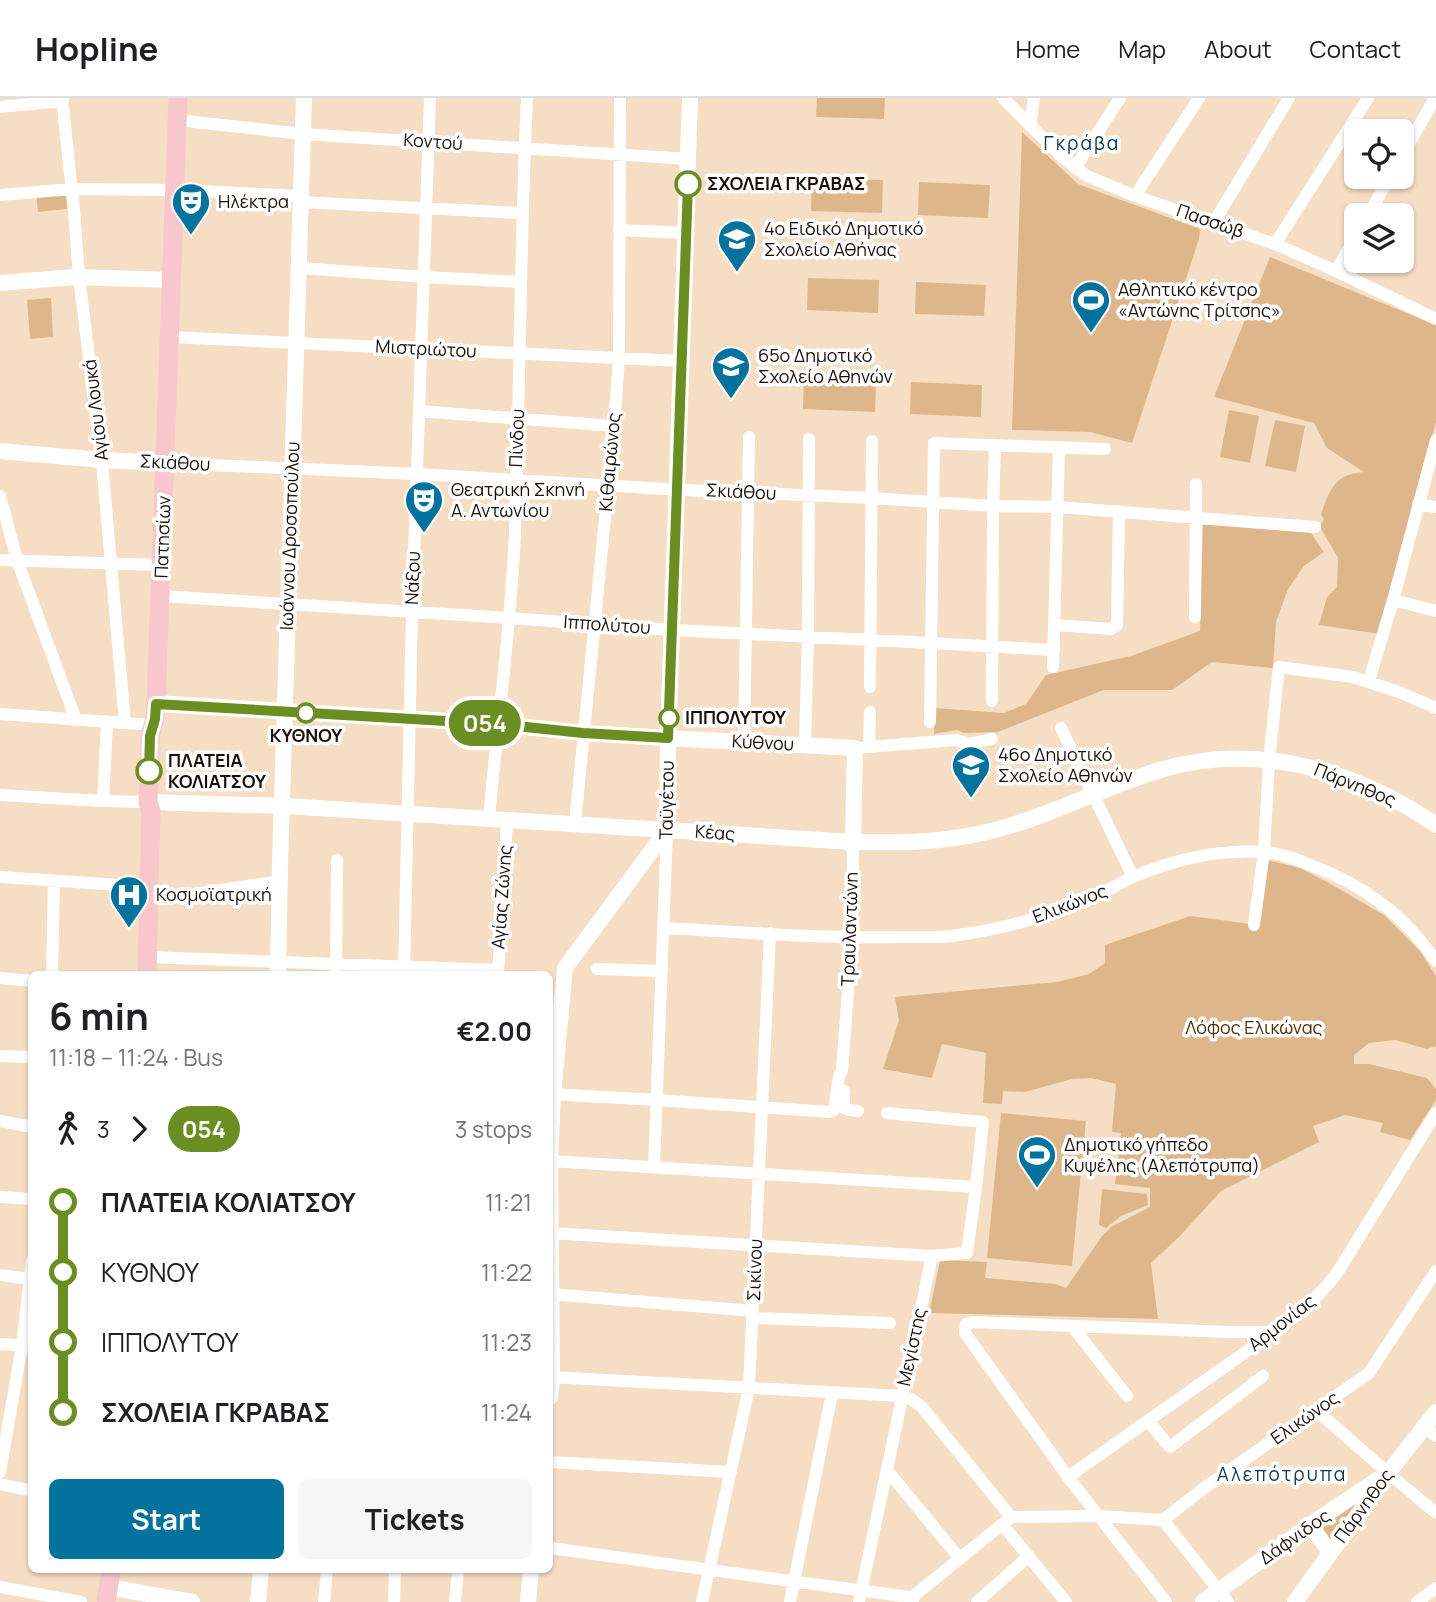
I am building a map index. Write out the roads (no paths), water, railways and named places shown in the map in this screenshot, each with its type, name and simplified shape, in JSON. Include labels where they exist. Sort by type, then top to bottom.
[{"type":"main road","name":"Πατησίων","points":[[148,966],[150,736],[156,704],[178,98]]},
{"type":"street","name":"Ιωάννου Δροσοπούλου","points":[[279,968],[279,881],[304,98]]},
{"type":"street","name":"Νάξου","points":[[404,971],[412,612],[430,98]]},
{"type":"street","name":"Πίνδου","points":[[489,819],[510,618],[521,353],[522,213],[527,98]]},
{"type":"street","name":"Κιθαιρώνος","points":[[575,824],[619,358],[620,98]]},
{"type":"street","name":"Ταϋγέτου","points":[[654,1167],[690,98]]},
{"type":"street","name":"Πασσώβ","points":[[1003,98],[1075,168],[1102,184],[1275,244],[1436,319]]},
{"type":"street","points":[[1030,126],[1034,98]]},
{"type":"street","points":[[1075,168],[1120,98]]},
{"type":"street","points":[[1135,196],[1199,98]]},
{"type":"street","points":[[1214,222],[1289,98]]},
{"type":"street","points":[[1275,244],[1368,98]]},
{"type":"street","points":[[0,107],[63,99]]},
{"type":"street","name":"Αγίου Λουκά","points":[[63,99],[79,277],[101,460],[125,723]]},
{"type":"street","points":[[1414,134],[1433,100]]},
{"type":"street","name":"Κοντού","points":[[177,120],[303,134],[689,159]]},
{"type":"street","points":[[0,195],[72,189],[175,190],[426,209],[522,213]]},
{"type":"street","points":[[619,230],[686,233]]},
{"type":"street","points":[[1336,271],[1344,257]]},
{"type":"street","points":[[299,268],[424,278],[521,282]]},
{"type":"street","points":[[0,283],[79,277],[172,280]]},
{"type":"street","name":"Μιστριώτου","points":[[170,337],[681,360]]},
{"type":"street","points":[[419,411],[614,426]]},
{"type":"street","points":[[744,742],[749,437]]},
{"type":"street","points":[[805,745],[809,439]]},
{"type":"street","points":[[1369,681],[1436,440]]},
{"type":"street","points":[[870,687],[872,441]]},
{"type":"street","points":[[930,722],[934,443],[1105,449]]},
{"type":"street","points":[[992,701],[995,445]]},
{"type":"street","points":[[1054,667],[1059,447]]},
{"type":"street","name":"Σκιάθου","points":[[0,451],[101,460],[417,474],[993,506],[1058,507],[1315,527]]},
{"type":"street","points":[[1195,617],[1196,484]]},
{"type":"street","points":[[0,496],[17,560],[76,720]]},
{"type":"street","points":[[1418,504],[1436,507]]},
{"type":"street","points":[[1055,625],[1111,629],[1117,625],[1119,511]]},
{"type":"street","points":[[0,560],[162,565]]},
{"type":"street","name":"Ιππολύτου","points":[[160,596],[672,630],[1054,650]]},
{"type":"street","points":[[1393,600],[1436,611]]},
{"type":"street","points":[[1254,925],[1264,852],[1269,760],[1279,667],[1369,681],[1436,708]]},
{"type":"street","name":"Κύθνου","points":[[156,704],[497,724],[583,733],[862,748],[956,740],[968,744],[992,739]]},
{"type":"street","name":"Τραυλαντώνη","points":[[761,1107],[829,1112],[834,1110],[842,1070],[852,939],[853,842],[862,748],[870,712]]},
{"type":"street","points":[[0,714],[153,725]]},
{"type":"street","points":[[103,802],[107,722]]},
{"type":"street","points":[[1061,728],[1133,877]]},
{"type":"street","name":"Κέας","points":[[148,802],[282,805],[853,842],[918,843],[963,838],[1037,818],[1162,770],[1213,760],[1269,760]]},
{"type":"street","name":"Πάρνηθος","points":[[1269,760],[1305,766],[1360,784],[1391,797],[1436,825]]},
{"type":"street","points":[[0,796],[148,802]]},
{"type":"street","name":"Αγίας Ζώνης","points":[[498,971],[507,820]]},
{"type":"street","points":[[553,1076],[565,968],[667,830]]},
{"type":"street","name":"Ελικώνος","points":[[663,928],[852,939],[955,936],[997,929],[1071,906],[1089,900],[1133,877],[1196,856],[1264,852],[1303,861],[1361,889],[1409,926],[1436,961]]},
{"type":"street","points":[[336,970],[337,860]]},
{"type":"street","points":[[0,877],[54,881],[149,894],[279,881]]},
{"type":"street","points":[[52,971],[54,881]]},
{"type":"street","name":"Σικίνου","points":[[702,1602],[749,1388],[770,933]]},
{"type":"street","points":[[148,966],[404,971]]},
{"type":"street","points":[[597,969],[662,971]]},
{"type":"street","points":[[0,978],[28,981]]},
{"type":"street","points":[[0,1056],[28,1057]]},
{"type":"street","points":[[842,1070],[844,1108],[858,1111]]},
{"type":"street","points":[[553,1094],[761,1107]]},
{"type":"street","points":[[553,1232],[932,1256],[967,1252],[983,1122],[887,1113]]},
{"type":"street","name":"Αρμονίας","points":[[1068,1477],[1273,1332],[1329,1286],[1436,1113]]},
{"type":"street","points":[[0,1121],[28,1126]]},
{"type":"street","points":[[553,1161],[976,1187]]},
{"type":"street","points":[[0,1197],[28,1199]]},
{"type":"street","name":"Μεγίστης","points":[[860,1597],[932,1256]]},
{"type":"street","name":"Ελικώνος","points":[[1163,1520],[1204,1488],[1369,1373],[1436,1271]]},
{"type":"street","points":[[0,1275],[28,1279]]},
{"type":"street","points":[[553,1294],[753,1314],[890,1322]]},
{"type":"street","points":[[0,1472],[27,1346],[28,1312]]},
{"type":"street","points":[[1166,1602],[1068,1477],[965,1334],[966,1324],[974,1322],[1273,1332]]},
{"type":"street","points":[[1072,1326],[1127,1396]]},
{"type":"street","points":[[0,1344],[27,1346]]},
{"type":"street","points":[[1148,1421],[1170,1447],[1263,1376]]},
{"type":"street","points":[[553,1377],[902,1396],[911,1399],[922,1408],[1007,1521],[1029,1556],[1066,1602]]},
{"type":"street","points":[[790,1602],[832,1393]]},
{"type":"street","points":[[1316,1410],[1436,1513]]},
{"type":"street","name":"Πάρνηθος","points":[[1302,1598],[1330,1552],[1388,1473],[1430,1431],[1436,1412]]},
{"type":"street","points":[[553,1462],[730,1472]]},
{"type":"street","points":[[887,1470],[960,1559]]},
{"type":"street","name":"Δάφνιδος","points":[[1203,1602],[1224,1596],[1310,1525],[1388,1473]]},
{"type":"street","points":[[0,1484],[28,1490]]},
{"type":"street","points":[[553,1548],[795,1582],[860,1597],[911,1599],[1007,1521],[1098,1516],[1163,1520],[1224,1596]]},
{"type":"street","points":[[1310,1525],[1330,1552]]},
{"type":"street","points":[[977,1602],[1029,1556]]},
{"type":"street","points":[[258,1602],[261,1573]]},
{"type":"street","points":[[324,1602],[327,1573]]},
{"type":"street","points":[[394,1573],[394,1602]]},
{"type":"street","points":[[455,1601],[458,1573]]},
{"type":"street","points":[[528,1602],[531,1573]]},
{"type":"street","points":[[108,1586],[192,1602]]},
{"type":"street","points":[[0,1587],[81,1602]]},
{"type":"street","points":[[1417,1602],[1436,1588]]},
{"type":"place","name":"ΣΧΟΛΕΙΑ ΓΚΡΑΒΑΣ","points":[[688,184]]},
{"type":"place","name":"Ηλέκτρα","points":[[191,236]]},
{"type":"place","name":"4ο Ειδικό Δημοτικό Σχολείο Αθήνας","points":[[737,273]]},
{"type":"place","name":"Αθλητικό κέντρο «Αντώνης Τρίτσης»","points":[[1091,334]]},
{"type":"place","name":"65ο Δημοτικό Σχολείο Αθηνών","points":[[731,400]]},
{"type":"place","name":"Θεατρική Σκηνή Α. Αντωνίου","points":[[424,534]]},
{"type":"place","name":"ΚΥΘΝΟΥ","points":[[306,713]]},
{"type":"place","name":"ΙΠΠΟΛΥΤΟΥ","points":[[669,718]]},
{"type":"place","name":"ΠΛΑΤΕΙΑ ΚΟΛΙΑΤΣΟΥ","points":[[149,771]]},
{"type":"place","name":"46ο Δημοτικό Σχολείο Αθηνών","points":[[971,799]]},
{"type":"place","name":"Κοσμοϊατρική","points":[[129,929]]},
{"type":"place","name":"Δημοτικό γήπεδο Κυψέλης (Αλεπότρυπα)","points":[[1037,1189]]},
{"type":"district","name":"Γκράβα","points":[[1082,143]]},
{"type":"district","name":"Αλεπότρυπα","points":[[1282,1474]]},
{"type":"park label","name":"Λόφος Ελικώνας","points":[[1254,1028]]}]
